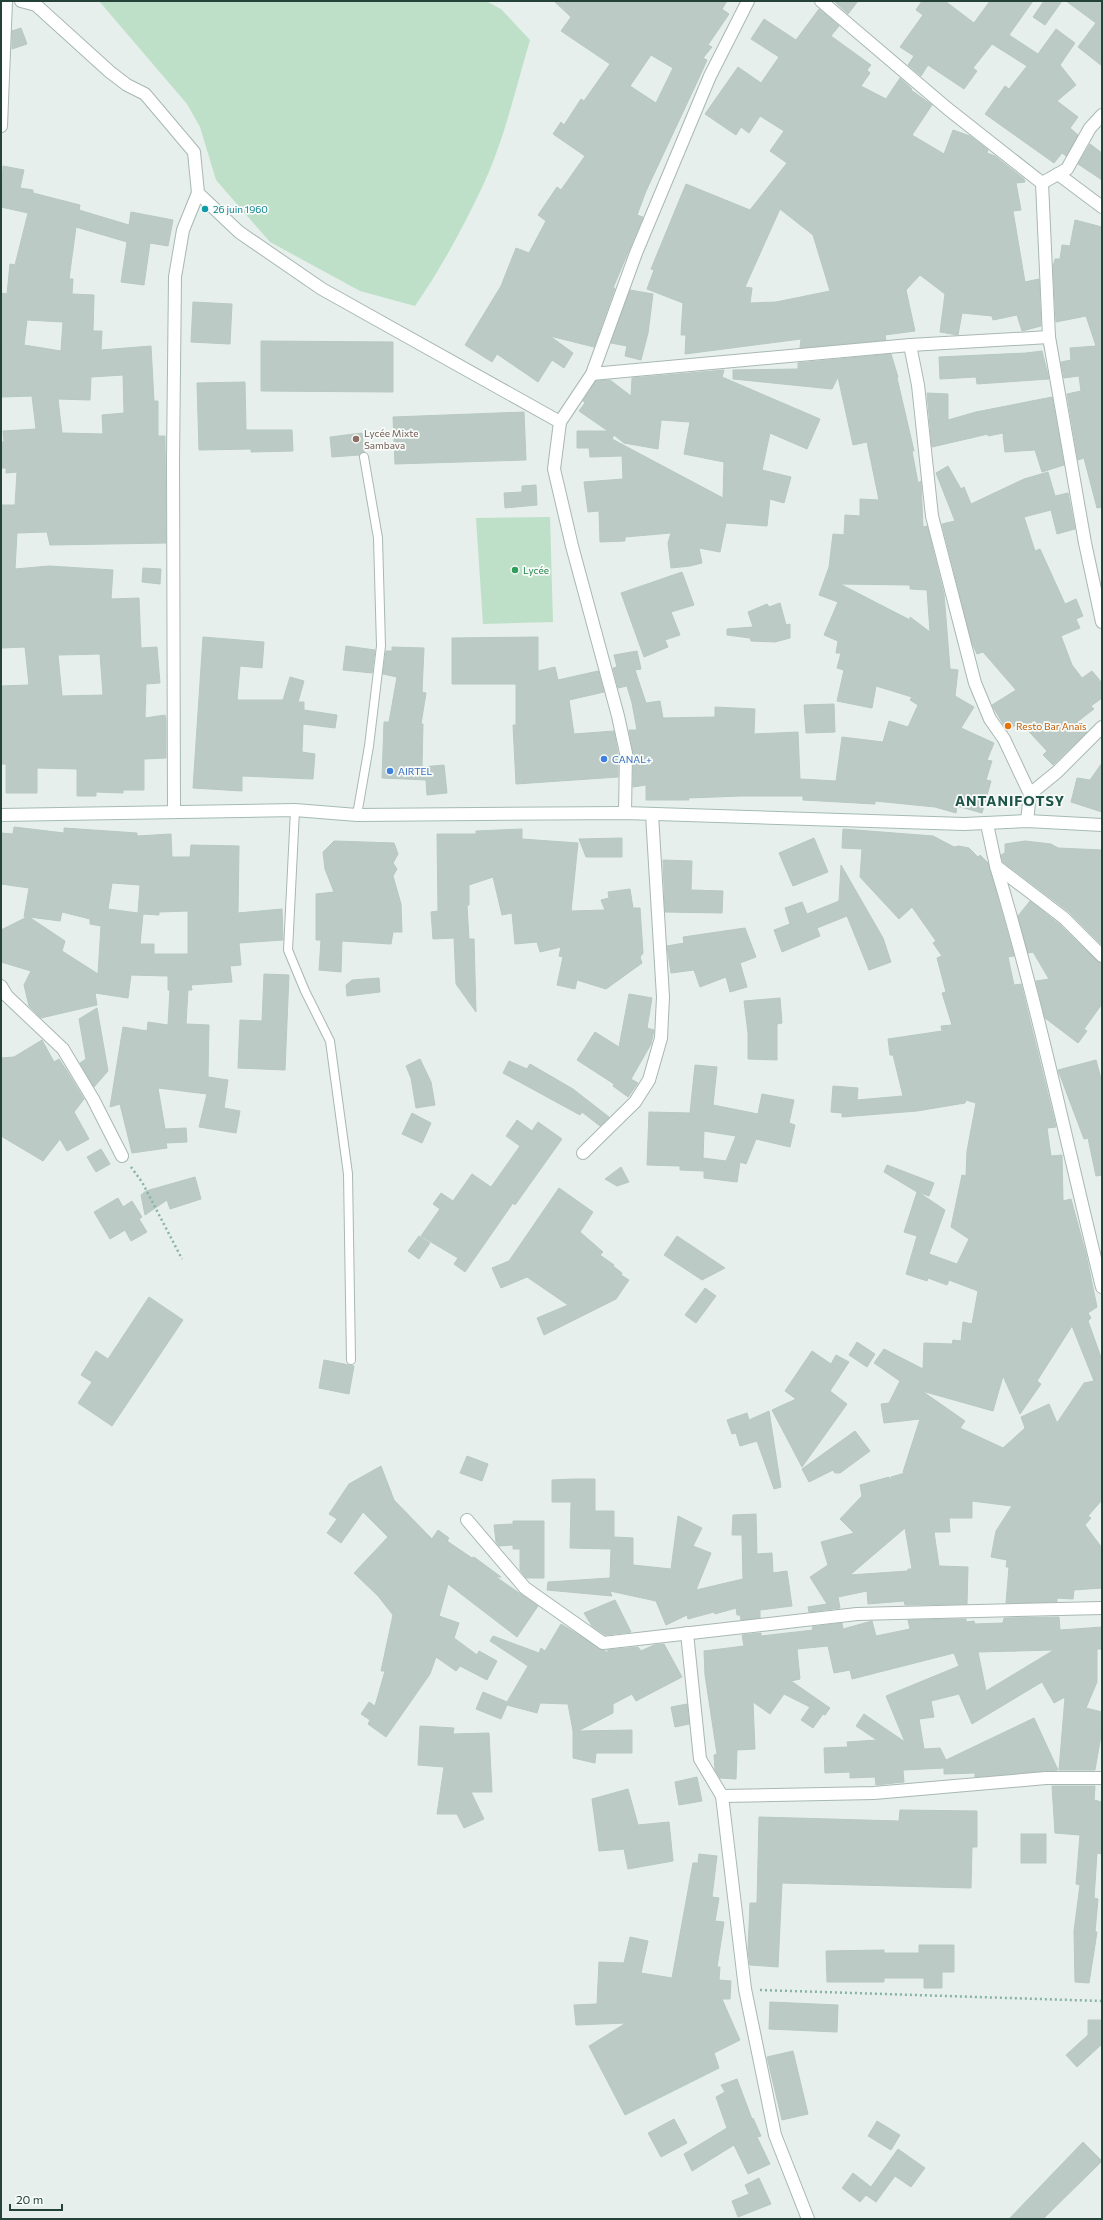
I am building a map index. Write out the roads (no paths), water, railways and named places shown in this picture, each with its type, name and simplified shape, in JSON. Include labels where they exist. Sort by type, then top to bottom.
[{"type":"street","points":[[1,126],[6,1]]},
{"type":"street","points":[[21,1],[36,5],[110,72],[127,85],[145,94],[194,152],[198,194],[183,230],[175,277],[174,811]]},
{"type":"street","points":[[625,813],[626,753],[618,716],[572,546],[554,470],[560,422],[592,374],[636,253],[710,76],[748,1]]},
{"type":"street","points":[[821,1],[948,110],[1042,183],[1049,337],[1085,543],[1102,622]]},
{"type":"street","points":[[1042,183],[1066,169],[1090,128],[1102,115]]},
{"type":"street","points":[[1058,174],[1102,207]]},
{"type":"street","points":[[198,194],[239,232],[322,289],[560,422]]},
{"type":"street","points":[[592,374],[910,345],[1049,337]]},
{"type":"street","points":[[910,345],[918,386],[932,516],[975,683],[990,719],[1004,738],[1030,794],[1027,821]]},
{"type":"street","points":[[1030,794],[1057,772],[1102,728]]},
{"type":"street","points":[[1,815],[295,810],[357,815],[625,813],[987,824],[1027,821],[1102,825]]},
{"type":"street","points":[[583,1152],[635,1102],[648,1080],[661,1038],[663,997],[652,814]]},
{"type":"street","points":[[987,824],[996,866],[1015,929],[1045,1043],[1071,1165],[1102,1287]]},
{"type":"street","points":[[996,866],[1064,918],[1102,956]]},
{"type":"street","points":[[1,986],[6,996],[63,1050],[93,1099],[122,1156]]},
{"type":"street","points":[[467,1520],[525,1588],[603,1643],[857,1614],[1102,1608]]},
{"type":"street","points":[[687,1633],[700,1759],[722,1796],[745,1989],[775,2135],[808,2219]]},
{"type":"street","points":[[722,1796],[874,1793],[1046,1778],[1102,1778]]},
{"type":"lane","points":[[357,815],[369,746],[381,646],[378,538],[364,456]]},
{"type":"lane","points":[[295,810],[288,950],[305,991],[330,1040],[348,1174],[351,1360]]},
{"type":"place","name":"26 juin 1960","points":[[205,209]]},
{"type":"place","name":"Lycée Mixte Sambava","points":[[356,439]]},
{"type":"place","name":"Lycée","points":[[515,570]]},
{"type":"place","name":"Resto Bar Anaïs","points":[[1008,726]]},
{"type":"place","name":"CANAL+","points":[[604,759]]},
{"type":"place","name":"AIRTEL","points":[[390,771]]},
{"type":"district","name":"ANTANIFOTSY","points":[[1010,800]]}]
